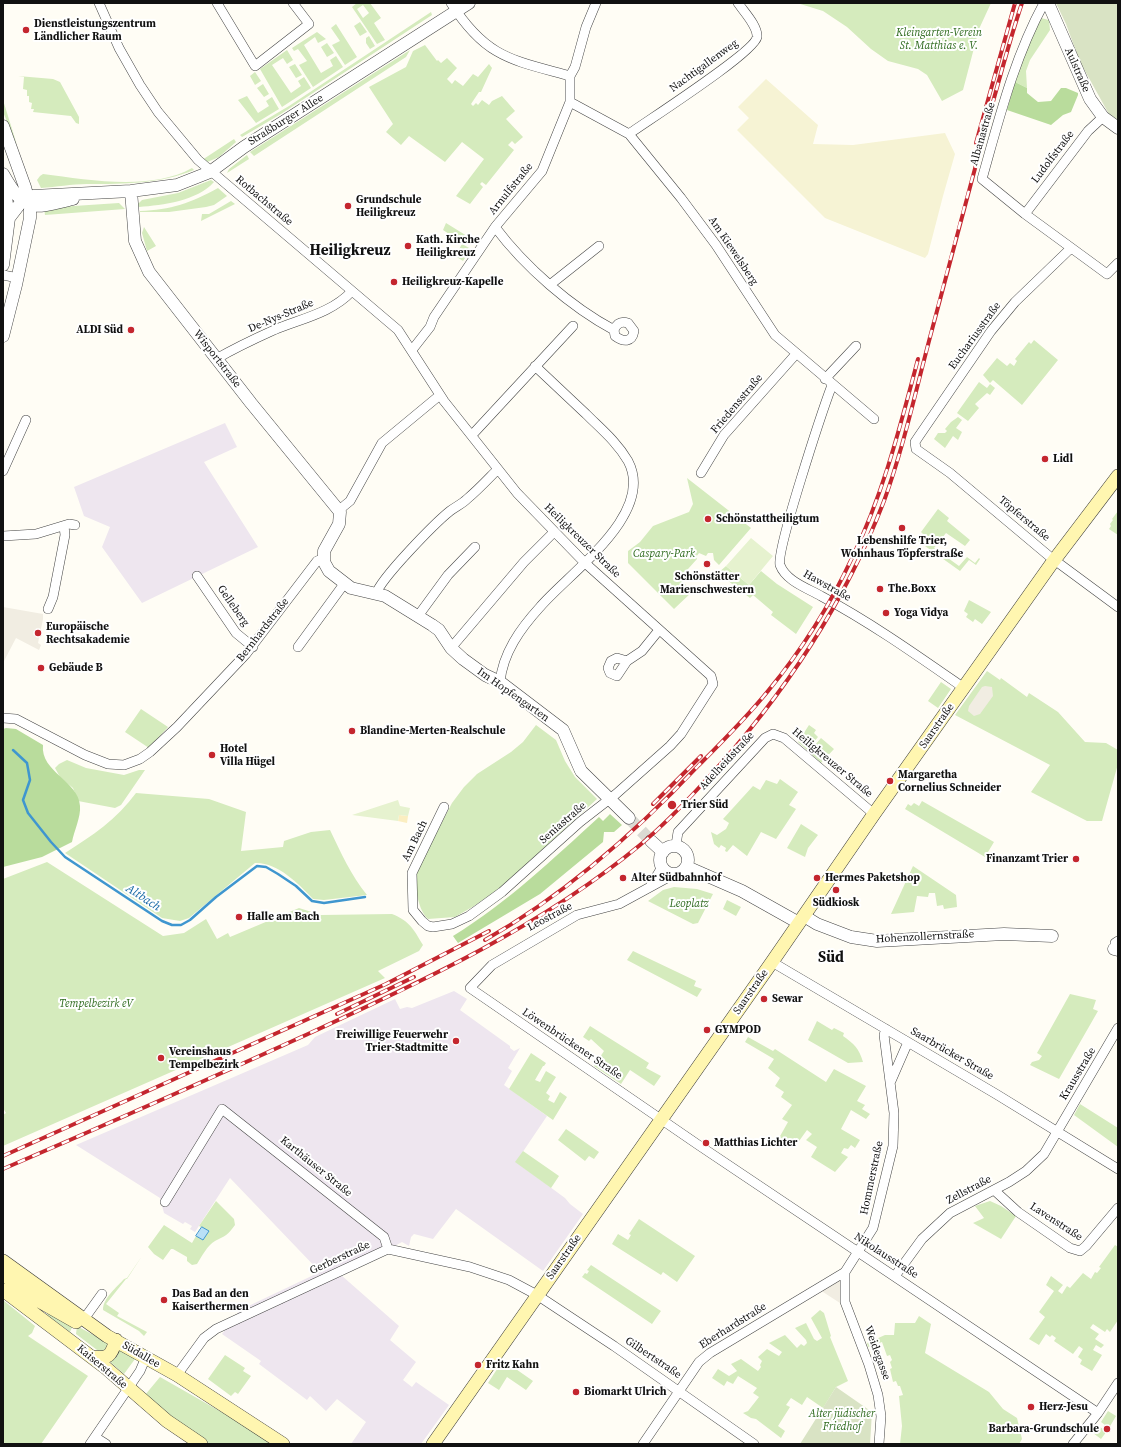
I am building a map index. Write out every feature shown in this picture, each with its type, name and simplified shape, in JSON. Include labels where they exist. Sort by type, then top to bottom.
[{"type":"main road","name":"Saarstraße","points":[[433,1444],[772,962],[874,814],[1055,560],[1118,476]]},
{"type":"main road","points":[[3,1261],[81,1321]]},
{"type":"main road","points":[[3,1274],[39,1301],[81,1321]]},
{"type":"main road","name":"Kaiserstraße","points":[[3,1290],[72,1342],[167,1421],[201,1444]]},
{"type":"main road","name":"Südallee","points":[[81,1321],[100,1335],[111,1338],[177,1375],[283,1444]]},
{"type":"main road","points":[[72,1342],[75,1326],[81,1321]]},
{"type":"main road","points":[[92,1358],[103,1358],[110,1354],[111,1338]]},
{"type":"street","name":"Rotbachstraße","points":[[99,3],[119,48],[140,86],[170,127],[210,172],[398,330],[440,395]]},
{"type":"street","points":[[217,3],[255,66],[309,24],[293,3]]},
{"type":"street","name":"Straßburger Allee","points":[[26,202],[48,194],[88,195],[171,186],[210,172],[244,147],[454,7],[469,3]]},
{"type":"street","name":"Arnulfstraße","points":[[412,350],[430,327],[434,317],[495,227],[542,171],[570,102],[570,76],[575,67],[586,27],[596,3]]},
{"type":"street","name":"Nachtigallenweg","points":[[629,134],[734,60],[755,43],[757,36],[756,29],[738,3]]},
{"type":"street","name":"Albanastraße","points":[[1044,3],[1028,32],[1011,80],[982,180],[1070,249],[1107,274],[1118,263]]},
{"type":"street","name":"Aulstraße","points":[[1048,3],[1090,99],[1103,118],[1118,128]]},
{"type":"street","points":[[454,7],[480,40],[492,50],[506,58],[526,66],[570,76]]},
{"type":"street","name":"Am Kiewelsberg","points":[[570,102],[629,134],[681,198],[716,245],[774,335],[828,382],[874,419]]},
{"type":"street","name":"Ludolfstraße","points":[[1025,214],[1088,131],[1103,118]]},
{"type":"street","points":[[3,126],[26,202],[29,228],[3,336]]},
{"type":"street","points":[[3,174],[26,202]]},
{"type":"street","points":[[3,177],[8,198],[9,218],[3,265]]},
{"type":"street","name":"Wisportstraße","points":[[131,191],[133,227],[139,252],[160,288],[283,444],[339,510]]},
{"type":"street","points":[[9,218],[26,202]]},
{"type":"street","points":[[495,227],[532,268],[550,284],[585,314],[614,330]]},
{"type":"street","points":[[550,284],[599,246]]},
{"type":"street","name":"Euchariusstraße","points":[[916,449],[915,442],[991,331],[1015,302],[1070,249]]},
{"type":"street","points":[[3,275],[18,278]]},
{"type":"street","name":"De-Nys-Straße","points":[[216,359],[234,348],[274,330],[334,307],[352,291]]},
{"type":"street","points":[[472,435],[573,326]]},
{"type":"street","points":[[828,382],[856,346]]},
{"type":"street","name":"Friedensstraße","points":[[701,473],[724,436],[796,354]]},
{"type":"street","points":[[500,682],[506,654],[527,623],[540,606],[616,530],[625,515],[633,488],[632,472],[620,448],[535,366]]},
{"type":"street","name":"Hawstraße","points":[[828,382],[779,558],[781,567],[792,580],[850,612],[964,688]]},
{"type":"street","points":[[324,558],[326,546],[339,524],[341,514],[339,510],[350,501],[382,443],[440,395]]},
{"type":"street","name":"Heiligkreuzer Straße","points":[[440,395],[517,492],[554,532],[584,562],[711,676],[713,684],[708,693]]},
{"type":"street","points":[[3,471],[26,420]]},
{"type":"street","name":"Töpferstraße","points":[[916,449],[950,473],[1055,560],[1118,607]]},
{"type":"street","points":[[376,594],[378,587],[386,576],[449,512],[468,499],[498,469]]},
{"type":"street","points":[[3,536],[36,534],[64,526],[75,525]]},
{"type":"street","points":[[48,609],[53,597],[65,535],[64,526]]},
{"type":"street","points":[[451,648],[524,562],[554,532]]},
{"type":"street","points":[[418,616],[448,575],[475,547]]},
{"type":"street","name":"Im Hopfengarten","points":[[324,558],[329,571],[344,584],[359,591],[388,597],[418,616],[439,630],[451,648],[485,676],[500,682],[563,730],[581,771],[629,818]]},
{"type":"street","name":"Bernhardstraße","points":[[3,718],[16,719],[85,755],[104,762],[116,765],[132,762],[150,752],[177,727],[253,647],[317,561],[324,558]]},
{"type":"street","name":"Gelleberg","points":[[197,576],[236,633],[253,647]]},
{"type":"street","points":[[298,647],[344,584]]},
{"type":"street","points":[[628,661],[642,651],[659,630]]},
{"type":"street","name":"Seniastraße","points":[[413,910],[428,926],[433,927],[452,924],[469,916],[502,892],[580,822],[610,799],[670,746],[681,734],[708,693]]},
{"type":"street","name":"Heiligkreuzer Straße","points":[[773,734],[784,738],[874,814]]},
{"type":"street","name":"Adelheidstraße","points":[[676,845],[678,832],[765,738],[773,734]]},
{"type":"street","name":"Am Bach","points":[[413,910],[412,873],[444,807]]},
{"type":"street","points":[[651,841],[663,852]]},
{"type":"street","points":[[676,845],[684,849],[688,858],[687,867],[679,873],[674,874],[662,867],[660,859],[663,852],[668,847],[676,845]]},
{"type":"street","points":[[652,885],[662,867]]},
{"type":"street","name":"Hohenzollernstraße","points":[[687,867],[801,919],[851,937],[877,941],[1004,934],[1052,936]]},
{"type":"street","name":"Leostraße","points":[[470,988],[492,965],[577,915],[619,904],[652,885],[662,882],[674,874]]},
{"type":"street","name":"Saarbrücker Straße","points":[[772,962],[1059,1131],[1118,1169]]},
{"type":"street","name":"Löwenbrückener Straße","points":[[470,988],[661,1119]]},
{"type":"street","name":"Krausstraße","points":[[1059,1131],[1118,1028]]},
{"type":"street","name":"Hommerstraße","points":[[858,1252],[874,1228],[893,1146],[894,1113],[884,1035],[886,1029]]},
{"type":"street","name":"Hommerstraße","points":[[891,1081],[908,1042]]},
{"type":"street","name":"Karthäuser Straße","points":[[164,1202],[222,1109],[384,1237],[388,1249]]},
{"type":"street","name":"Nikolausstraße","points":[[661,1119],[1098,1413]]},
{"type":"street","name":"Zellstraße","points":[[895,1276],[922,1238],[950,1213],[994,1190],[1034,1165],[1044,1154],[1059,1131]]},
{"type":"street","name":"Lavenstraße","points":[[994,1190],[1018,1212],[1070,1248],[1080,1251],[1118,1208]]},
{"type":"street","name":"Gerberstraße","points":[[177,1375],[204,1338],[216,1329],[388,1249],[470,1267],[509,1280],[537,1295]]},
{"type":"street","name":"Eberhardstraße","points":[[643,1444],[699,1362],[710,1353],[845,1272],[858,1252]]},
{"type":"street","name":"Weidegasse","points":[[845,1272],[845,1302],[872,1372],[878,1395],[881,1416],[879,1444]]},
{"type":"street","points":[[81,1321],[102,1294]]},
{"type":"street","name":"Gilbertstraße","points":[[537,1295],[679,1391],[754,1444]]},
{"type":"street","points":[[106,1444],[92,1441],[140,1371],[146,1357]]},
{"type":"street","points":[[1073,1444],[1098,1413],[1118,1384]]},
{"type":"shaded area","points":[[766,79],[818,125],[813,144],[853,145],[945,133],[955,154],[928,254],[925,258],[825,218],[737,130],[749,118],[738,107]]},
{"type":"shaded area","points":[[225,423],[237,447],[204,462],[258,547],[142,603],[102,547],[110,527],[84,516],[74,487]]},
{"type":"shaded area","points":[[3,607],[43,614],[38,643],[41,645],[39,650],[16,638],[3,663]]},
{"type":"shaded area","points":[[982,687],[992,687],[993,696],[980,714],[974,716],[968,711],[969,706]]},
{"type":"shaded area","points":[[454,991],[467,999],[460,1010],[510,1046],[510,1048],[514,1051],[520,1048],[508,1068],[512,1071],[504,1085],[547,1116],[516,1162],[565,1198],[583,1214],[543,1271],[456,1209],[433,1239],[414,1234],[411,1237],[409,1246],[402,1242],[341,1275],[399,1326],[390,1340],[416,1362],[403,1380],[412,1387],[416,1382],[449,1405],[421,1444],[351,1444],[366,1422],[337,1399],[326,1411],[310,1396],[307,1400],[259,1364],[261,1361],[222,1334],[240,1310],[320,1272],[230,1178],[195,1232],[190,1229],[192,1226],[185,1222],[183,1224],[164,1213],[160,1198],[76,1145],[308,1045],[315,1037],[395,999],[400,1009],[407,1007],[412,1008]]},
{"type":"shaded area","points":[[845,1272],[845,1302],[840,1303],[823,1292],[823,1285]]},
{"type":"green space","points":[[357,3],[370,3],[381,18],[374,23],[385,40],[377,44],[352,7]],"holes":[[[363,5],[369,13],[363,18],[357,9]]]},
{"type":"green space","name":"Kleingarten-Verein St. Matthias e. V.","points":[[797,3],[991,3],[979,29],[963,90],[942,101],[927,75],[918,69],[888,61],[871,49],[847,27],[823,11]]},
{"type":"green space","points":[[1056,3],[1118,3],[1118,120],[1110,116],[1080,62],[1066,24]]},
{"type":"green space","points":[[431,12],[432,15],[281,114],[242,137],[240,135],[289,106]]},
{"type":"green space","points":[[1041,18],[1049,20],[1050,30],[1030,60],[1026,71],[1027,88],[1015,82],[1031,29]]},
{"type":"green space","points":[[360,22],[367,32],[360,36],[354,26]]},
{"type":"green space","points":[[336,24],[357,57],[345,65],[332,45],[340,41],[331,28]]},
{"type":"green space","points":[[317,32],[326,39],[318,43],[315,37],[304,45],[321,73],[333,66],[330,60],[336,56],[343,67],[313,87],[299,65],[307,61],[298,49],[294,51],[292,48]]},
{"type":"green space","points":[[369,36],[375,46],[370,49],[366,43],[366,38]]},
{"type":"green space","points":[[327,43],[334,53],[327,57],[321,47]]},
{"type":"green space","points":[[425,45],[437,61],[438,60],[441,63],[447,58],[457,68],[447,79],[452,84],[455,80],[463,86],[473,74],[478,77],[489,64],[492,68],[481,92],[479,92],[471,104],[473,106],[476,103],[478,105],[482,100],[489,105],[492,101],[502,96],[515,111],[506,119],[523,137],[515,144],[512,141],[508,145],[514,150],[486,185],[482,182],[480,184],[483,187],[470,204],[456,196],[484,159],[462,142],[445,162],[409,136],[401,145],[386,132],[393,124],[369,87],[406,67],[413,51]]},
{"type":"green space","points":[[287,50],[293,60],[287,64],[283,58],[272,65],[291,93],[301,86],[298,81],[304,77],[311,88],[282,107],[260,69]]},
{"type":"green space","points":[[410,50],[406,57],[254,156],[250,152]]},
{"type":"green space","points":[[295,64],[302,75],[296,78],[289,67]]},
{"type":"green space","points":[[255,72],[261,81],[255,85],[250,76]]},
{"type":"green space","points":[[18,76],[53,79],[60,82],[79,117],[79,124],[76,123],[71,116],[33,112],[34,109],[31,109],[32,103],[29,102],[27,90],[23,89],[24,77]]},
{"type":"green space","points":[[1015,82],[1027,88],[1027,93],[1038,102],[1051,101],[1061,88],[1066,88],[1078,93],[1078,95],[1071,112],[1063,115],[1051,125],[1007,110]]},
{"type":"green space","points":[[263,84],[269,94],[264,97],[257,88]]},
{"type":"green space","points":[[247,96],[258,113],[269,106],[266,101],[272,97],[279,109],[256,123],[238,100]]},
{"type":"green space","points":[[3,100],[17,145],[3,112]]},
{"type":"green space","points":[[234,139],[236,142],[219,157],[205,163],[202,160]]},
{"type":"green space","points":[[247,155],[249,159],[227,173],[229,169]]},
{"type":"green space","points":[[192,168],[194,170],[181,175],[155,181],[115,184],[81,184],[41,188],[37,180],[43,174],[100,181],[139,182],[176,175]]},
{"type":"green space","points":[[211,180],[214,182],[207,188],[189,198],[158,205],[139,207],[138,204],[142,200],[178,193]]},
{"type":"green space","points":[[218,188],[227,196],[214,205],[169,212],[140,212],[190,202]]},
{"type":"green space","points":[[231,201],[235,204],[201,221],[202,214],[209,214]]},
{"type":"green space","points":[[119,203],[125,209],[45,215],[44,208]]},
{"type":"green space","points":[[446,223],[467,236],[463,243],[443,230]]},
{"type":"green space","points":[[144,227],[156,246],[147,251],[142,233]]},
{"type":"green space","points":[[462,244],[471,249],[463,261],[455,256]]},
{"type":"green space","points":[[1034,340],[1058,360],[1022,405],[993,380],[990,383],[983,375],[997,358],[1007,366],[1010,363],[1014,366],[1017,361],[1015,359],[1029,342],[1031,344]]},
{"type":"green space","points":[[979,382],[987,388],[990,384],[995,388],[990,395],[987,393],[975,404],[979,408],[968,421],[957,413]]},
{"type":"green space","points":[[958,417],[962,420],[956,428],[962,432],[958,440],[953,436],[945,448],[934,439],[938,433],[945,433],[947,431],[945,429]]},
{"type":"green space","name":"Caspary-Park","points":[[687,478],[751,528],[719,565],[714,560],[713,553],[708,553],[706,556],[699,553],[696,557],[697,559],[679,579],[693,591],[674,609],[628,563],[628,551],[640,542],[653,526],[689,512],[693,504]]},
{"type":"green space","points":[[938,509],[949,518],[947,521],[970,540],[965,546],[946,533],[934,548],[959,566],[967,557],[975,563],[979,558],[980,559],[976,565],[969,560],[960,571],[918,541],[923,534],[921,532]]},
{"type":"green space","points":[[1118,511],[1118,535],[1109,529],[1113,520],[1112,519]]},
{"type":"green space","points":[[751,538],[773,556],[749,585],[726,566]]},
{"type":"green space","points":[[726,566],[749,585],[761,571],[777,584],[813,607],[796,634],[771,615],[773,612],[753,595],[750,598],[718,573]]},
{"type":"green space","points":[[969,600],[991,612],[982,624],[975,619],[973,622],[966,617],[968,614],[964,611]]},
{"type":"green space","points":[[987,671],[1000,680],[1001,678],[1027,697],[1029,693],[1058,712],[1085,742],[1106,743],[1118,750],[1118,764],[1102,821],[1087,821],[1031,792],[1050,765],[955,715]]},
{"type":"green space","points":[[941,682],[951,689],[938,708],[928,701]]},
{"type":"green space","points":[[141,709],[168,727],[149,748],[125,732]]},
{"type":"green space","points":[[536,725],[556,740],[565,761],[575,777],[597,799],[503,886],[455,917],[428,919],[420,905],[414,876],[452,803],[464,787],[477,774],[511,752],[523,742]]},
{"type":"green space","points":[[809,725],[816,730],[814,733],[818,737],[807,750],[798,742]]},
{"type":"green space","points":[[3,729],[16,729],[43,745],[47,762],[78,797],[80,810],[72,842],[42,857],[3,867]]},
{"type":"green space","points":[[821,738],[834,749],[821,763],[809,752]]},
{"type":"green space","points":[[67,760],[86,768],[124,775],[139,770],[145,770],[121,805],[115,808],[78,801],[73,788],[60,777],[55,768]]},
{"type":"green space","points":[[780,779],[798,792],[789,805],[796,809],[776,839],[761,832],[747,856],[733,845],[727,852],[725,851],[726,848],[721,845],[719,848],[714,844],[711,832],[717,835],[726,829],[729,823],[723,819],[753,786],[760,790],[766,780],[777,784]]},
{"type":"green space","points":[[136,793],[209,799],[246,812],[241,851],[283,847],[284,841],[311,832],[330,830],[351,872],[367,895],[324,900],[313,899],[294,880],[279,870],[271,866],[255,863],[189,918],[180,921],[162,918],[65,853],[104,826],[121,811]]},
{"type":"green space","points":[[398,800],[400,806],[410,808],[408,816],[399,815],[398,821],[352,815]]},
{"type":"green space","points":[[922,801],[994,842],[985,857],[905,809],[908,804],[911,806],[914,803],[919,806]]},
{"type":"green space","points":[[610,814],[622,825],[614,832],[604,832],[603,842],[540,894],[458,943],[453,936],[511,895],[599,817],[603,821]]},
{"type":"green space","points":[[801,824],[818,835],[808,848],[805,857],[787,848]]},
{"type":"green space","name":"Tempelbezirk eV","points":[[47,862],[163,936],[184,933],[206,919],[217,939],[228,933],[230,937],[299,908],[321,915],[392,914],[403,920],[414,930],[423,945],[419,951],[378,971],[385,978],[3,1146],[3,1115],[6,1113],[3,1108],[3,879]]},
{"type":"green space","points":[[913,866],[956,895],[957,907],[944,909],[943,905],[937,906],[935,893],[929,893],[928,897],[917,896],[914,912],[891,914]]},
{"type":"green space","name":"Leoplatz","points":[[674,887],[697,889],[713,894],[698,923],[693,924],[648,901],[663,890]]},
{"type":"green space","points":[[727,900],[741,907],[736,916],[723,909]]},
{"type":"green space","points":[[633,951],[696,981],[694,986],[702,989],[697,997],[627,960]]},
{"type":"green space","points":[[1070,994],[1096,1000],[1093,1009],[1098,1011],[1059,1079],[1030,1065],[1032,1062],[1039,1060],[1042,1056],[1037,1053]]},
{"type":"green space","points":[[817,1021],[832,1030],[834,1028],[844,1033],[843,1036],[856,1047],[863,1062],[848,1063],[808,1040]]},
{"type":"green space","points":[[590,1026],[649,1063],[646,1068],[661,1076],[654,1086],[630,1070],[621,1084],[594,1066],[604,1051],[591,1039],[589,1041],[583,1037]]},
{"type":"green space","points":[[748,1037],[773,1051],[775,1049],[826,1082],[834,1069],[866,1086],[857,1101],[865,1105],[862,1109],[870,1114],[866,1119],[851,1110],[841,1129],[860,1140],[855,1148],[851,1145],[848,1149],[844,1148],[841,1153],[848,1157],[835,1172],[811,1157],[817,1147],[806,1140],[812,1134],[807,1130],[794,1148],[779,1138],[788,1122],[782,1119],[792,1105],[781,1097],[784,1092],[775,1086],[780,1078],[768,1068],[774,1059],[745,1042]]},
{"type":"green space","points":[[531,1053],[546,1063],[535,1080],[540,1082],[546,1071],[556,1077],[546,1093],[550,1096],[548,1100],[554,1103],[560,1092],[567,1097],[553,1120],[509,1089]]},
{"type":"green space","points":[[1080,1104],[1118,1128],[1118,1147],[1074,1115]]},
{"type":"green space","points":[[566,1129],[599,1152],[594,1159],[589,1156],[585,1161],[558,1140]]},
{"type":"green space","points":[[523,1151],[559,1176],[551,1188],[515,1162]]},
{"type":"green space","points":[[216,1201],[234,1219],[235,1225],[226,1235],[215,1241],[205,1251],[197,1264],[192,1265],[187,1261],[187,1257],[173,1249],[171,1249],[163,1260],[154,1254],[148,1247],[164,1225],[192,1243],[196,1236],[203,1240],[209,1231],[199,1226]]},
{"type":"green space","points":[[990,1201],[1016,1216],[1001,1239],[973,1223],[984,1218],[975,1206]]},
{"type":"green space","points":[[639,1219],[695,1256],[677,1282],[663,1272],[661,1275],[612,1244],[618,1234],[628,1240],[631,1235],[629,1234]]},
{"type":"green space","points":[[1115,1245],[1118,1247],[1118,1320],[1110,1332],[1107,1329],[1105,1332],[1093,1324],[1090,1328],[1099,1334],[1095,1339],[1104,1345],[1101,1348],[1096,1345],[1093,1350],[1102,1355],[1092,1371],[1080,1364],[1082,1360],[1078,1357],[1083,1349],[1079,1346],[1073,1354],[1054,1341],[1056,1338],[1052,1335],[1050,1337],[1046,1334],[1039,1345],[1029,1339],[1045,1317],[1039,1312],[1054,1291],[1046,1285],[1051,1276],[1063,1285],[1058,1291],[1062,1294],[1067,1286],[1070,1288],[1083,1273],[1091,1279],[1095,1272],[1097,1273],[1101,1268],[1099,1267]]},
{"type":"green space","points":[[142,1256],[127,1279],[106,1304],[119,1313],[117,1316],[147,1332],[144,1336],[139,1331],[103,1310],[105,1301],[114,1289],[127,1278]]},
{"type":"green space","points":[[591,1265],[661,1311],[652,1324],[582,1277],[585,1273],[587,1274],[589,1271],[587,1270]]},
{"type":"green space","points":[[3,1300],[35,1326],[32,1333],[28,1336],[88,1376],[41,1444],[3,1444]]},
{"type":"green space","points":[[820,1310],[824,1313],[831,1336],[830,1337],[848,1381],[836,1387],[823,1408],[807,1397],[802,1405],[791,1398],[786,1405],[790,1407],[778,1426],[785,1431],[781,1438],[756,1419],[743,1413],[748,1411],[759,1397],[753,1393],[757,1388],[738,1376],[733,1384],[727,1381],[724,1386],[712,1378],[718,1369],[729,1376],[737,1371],[731,1364],[741,1359],[758,1371],[761,1367],[760,1365],[762,1361],[758,1357],[767,1349],[779,1356],[782,1352],[769,1343],[785,1335],[797,1348],[801,1344],[804,1346],[807,1343],[806,1340],[795,1328],[806,1323],[814,1339],[817,1341],[822,1338],[811,1318]]},
{"type":"green space","points":[[48,1313],[73,1325],[70,1332],[47,1315]]},
{"type":"green space","points":[[919,1316],[931,1324],[925,1353],[989,1392],[1003,1409],[1017,1418],[1022,1439],[1019,1444],[900,1444],[902,1426],[899,1396],[903,1395],[900,1386],[898,1386],[896,1381],[893,1382],[890,1369],[892,1368],[890,1362],[892,1360],[890,1355],[887,1356],[882,1342],[868,1347],[867,1343],[885,1335],[894,1335],[895,1323],[915,1323]]},
{"type":"green space","points":[[77,1326],[108,1343],[110,1348],[101,1353],[76,1334]]},
{"type":"green space","points":[[120,1349],[135,1359],[124,1374],[108,1360],[116,1358]]},
{"type":"green space","points":[[225,1355],[245,1368],[243,1371],[251,1376],[238,1394],[235,1392],[231,1396],[208,1379]]},
{"type":"green space","points":[[503,1360],[533,1381],[526,1390],[507,1377],[499,1390],[488,1383]]},
{"type":"green space","points":[[160,1377],[239,1422],[272,1444],[210,1444],[170,1417],[145,1395]]},
{"type":"green space","name":"Alter jüdischer Friedhof","points":[[836,1387],[872,1412],[870,1444],[800,1444]]},
{"type":"green space","points":[[1108,1411],[1116,1416],[1109,1428],[1101,1422]]},
{"type":"green space","points":[[1098,1426],[1107,1431],[1101,1439],[1093,1433]]},
{"type":"sand","points":[[399,815],[408,816],[407,823],[398,821]]},
{"type":"water","points":[[202,1227],[209,1231],[203,1240],[196,1236]]},
{"type":"waterway","name":"Altbach","points":[[13,750],[27,763],[30,780],[23,800],[28,813],[51,842],[65,857],[162,921],[172,925],[181,925],[190,920],[216,897],[257,866],[266,867],[278,874],[296,886],[312,901],[324,903],[365,897]]},
{"type":"tunnel","points":[[629,818],[651,841]]},
{"type":"railway","points":[[976,143],[1015,3]]},
{"type":"railway","points":[[3,1169],[395,994],[480,950],[522,926],[563,901],[640,845],[682,805],[734,749],[785,684],[830,614],[868,540],[884,501],[903,441],[985,131],[1022,3]]},
{"type":"railway","points":[[485,940],[544,903],[625,838],[735,729],[760,701],[792,660],[834,593],[863,534],[890,460],[918,359]]},
{"type":"railway","points":[[653,804],[701,756]]},
{"type":"railway","points":[[3,1156],[386,984],[489,931]]},
{"type":"railway","points":[[337,1014],[414,977]]},
{"type":"place","name":"Dienstleistungszentrum Ländlicher Raum","points":[[26,30]]},
{"type":"place","name":"Grundschule Heiligkreuz","points":[[348,206]]},
{"type":"place","name":"Kath. Kirche Heiligkreuz","points":[[408,246]]},
{"type":"place","name":"Heiligkreuz-Kapelle","points":[[394,282]]},
{"type":"place","name":"ALDI Süd","points":[[131,330]]},
{"type":"place","name":"Lidl","points":[[1045,459]]},
{"type":"place","name":"Schönstattheiligtum","points":[[708,519]]},
{"type":"place","name":"Lebenshilfe Trier, Wohnhaus Töpferstraße","points":[[902,528]]},
{"type":"place","name":"Schönstätter Marienschwestern","points":[[707,564]]},
{"type":"place","name":"The.Boxx","points":[[880,589]]},
{"type":"place","name":"Yoga Vidya","points":[[886,613]]},
{"type":"place","name":"Europäische Rechtsakademie","points":[[38,633]]},
{"type":"place","name":"Gebäude B","points":[[41,668]]},
{"type":"place","name":"Blandine-Merten-Realschule","points":[[352,731]]},
{"type":"place","name":"Hotel Villa Hügel","points":[[212,755]]},
{"type":"place","name":"Margaretha Cornelius Schneider","points":[[890,781]]},
{"type":"place","name":"Trier Süd","points":[[672,805]]},
{"type":"place","name":"Finanzamt Trier","points":[[1076,859]]},
{"type":"place","name":"Alter Südbahnhof","points":[[623,878]]},
{"type":"place","name":"Hermes Paketshop","points":[[817,878]]},
{"type":"place","name":"Südkiosk","points":[[836,890]]},
{"type":"place","name":"Halle am Bach","points":[[239,917]]},
{"type":"place","name":"Sewar","points":[[764,999]]},
{"type":"place","name":"GYMPOD","points":[[707,1030]]},
{"type":"place","name":"Freiwillige Feuerwehr Trier-Stadtmitte","points":[[456,1041]]},
{"type":"place","name":"Vereinshaus Tempelbezirk","points":[[161,1058]]},
{"type":"place","name":"Matthias Lichter","points":[[706,1143]]},
{"type":"place","name":"Das Bad an den Kaiserthermen","points":[[164,1300]]},
{"type":"place","name":"Fritz Kahn","points":[[478,1365]]},
{"type":"place","name":"Biomarkt Ulrich","points":[[576,1392]]},
{"type":"place","name":"Herz-Jesu","points":[[1031,1407]]},
{"type":"place","name":"Barbara-Grundschule","points":[[1107,1429]]},
{"type":"district","name":"Heiligkreuz","points":[[350,251]]},
{"type":"district","name":"Süd","points":[[831,958]]}]
